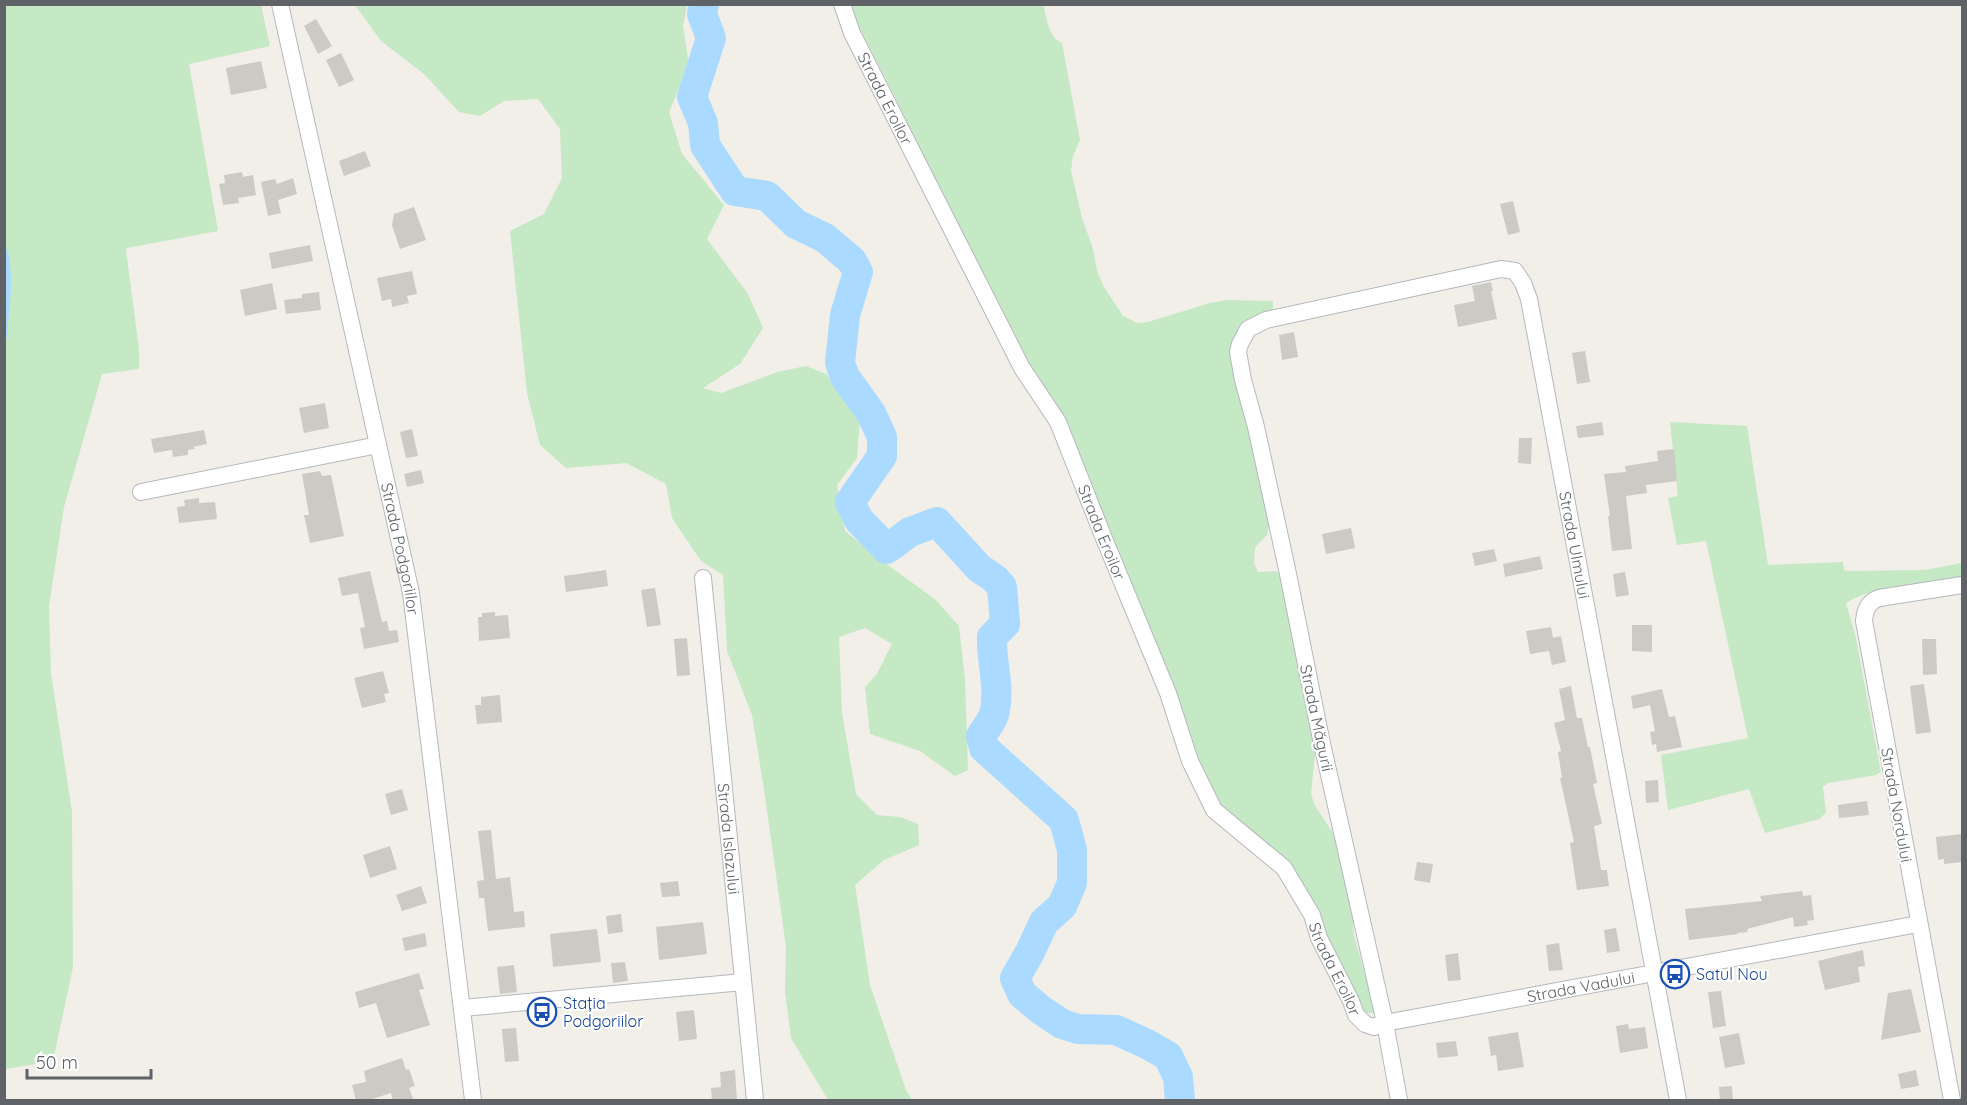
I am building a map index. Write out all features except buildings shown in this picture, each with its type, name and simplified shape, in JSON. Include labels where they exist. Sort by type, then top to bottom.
[{"type":"street","name":"Strada Podgoriilor","points":[[280,4],[411,592],[473,1101]]},
{"type":"street","name":"Strada Eroilor","points":[[842,4],[852,33],[974,276],[1022,368],[1058,422],[1168,693],[1190,761],[1214,810],[1284,868],[1312,915],[1319,938],[1351,1001],[1356,1016],[1365,1024],[1374,1027],[1385,1023]]},
{"type":"street","name":"Strada Ulmului","points":[[1244,337],[1253,325],[1266,320],[1501,269],[1515,271],[1523,283],[1531,310],[1678,1101]]},
{"type":"street","name":"Strada Măgurii","points":[[1244,337],[1238,352],[1243,380],[1256,427],[1321,739],[1385,1023],[1399,1101]]},
{"type":"street","points":[[141,492],[378,445]]},
{"type":"street","name":"Strada Islazului","points":[[703,578],[755,1101]]},
{"type":"street","name":"Strada Nordului","points":[[1952,1101],[1918,924],[1864,613],[1872,601],[1879,598],[1962,585]]},
{"type":"street","name":"Strada Vadului","points":[[1385,1023],[1918,924]]},
{"type":"street","points":[[462,1008],[742,982]]},
{"type":"green space","points":[[5,4],[261,5],[270,46],[189,64],[218,231],[126,250],[139,349],[139,369],[102,374],[64,507],[49,606],[51,673],[72,812],[73,967],[53,1061],[5,1069]]},
{"type":"green space","points":[[355,5],[687,5],[683,26],[689,65],[669,112],[682,154],[724,205],[707,239],[748,294],[763,328],[740,364],[703,388],[721,393],[777,372],[806,366],[826,374],[860,420],[857,458],[837,485],[845,531],[936,600],[959,626],[965,679],[968,770],[955,776],[920,751],[870,734],[865,687],[877,674],[892,644],[865,628],[839,637],[842,713],[856,794],[877,815],[900,817],[918,824],[919,845],[884,860],[855,885],[870,985],[906,1090],[912,1100],[828,1100],[791,1038],[785,992],[786,947],[765,796],[752,715],[727,651],[723,575],[701,561],[672,518],[666,484],[626,463],[566,468],[540,445],[527,393],[510,231],[544,214],[562,178],[560,129],[538,99],[504,101],[480,116],[459,112],[424,74],[381,41]]},
{"type":"green space","points":[[848,5],[1043,5],[1051,32],[1062,43],[1080,140],[1073,156],[1071,171],[1082,218],[1093,249],[1097,271],[1104,287],[1123,316],[1137,323],[1148,322],[1227,300],[1273,301],[1273,313],[1242,327],[1269,523],[1267,535],[1255,547],[1254,563],[1258,572],[1276,571],[1282,577],[1319,715],[1311,794],[1315,806],[1333,833],[1349,874],[1357,912],[1353,924],[1354,936],[1367,981],[1374,996],[1374,1013],[1365,1013],[1357,1004],[1335,952],[1288,866],[1272,847],[1231,816],[1216,799],[1206,779],[1172,680],[1156,643],[894,95]]},
{"type":"green space","points":[[1670,422],[1747,426],[1768,565],[1843,562],[1844,570],[1849,571],[1925,570],[1962,563],[1962,577],[1888,588],[1859,596],[1846,603],[1856,638],[1881,772],[1876,775],[1828,783],[1823,787],[1826,812],[1820,819],[1765,833],[1749,789],[1668,810],[1661,755],[1748,738],[1706,541],[1677,545],[1668,498],[1678,496]]},
{"type":"waterway","points":[[704,4],[702,14],[711,38],[692,97],[703,123],[705,145],[735,191],[767,196],[796,224],[825,238],[852,261],[858,272],[845,315],[840,363],[845,377],[871,413],[882,437],[882,456],[850,502],[859,520],[887,549],[910,532],[937,522],[979,568],[1002,587],[1005,624],[992,637],[996,701],[993,717],[981,736],[984,748],[1064,820],[1072,850],[1072,883],[1062,906],[1044,922],[1015,978],[1022,994],[1062,1024],[1078,1029],[1116,1030],[1168,1056],[1178,1077],[1180,1100]]},
{"type":"waterway","points":[[4,248],[8,269],[4,340]]},
{"type":"place","name":"Satul Nou","points":[[1675,974]]},
{"type":"place","name":"Stația Podgoriilor","points":[[542,1012]]}]
